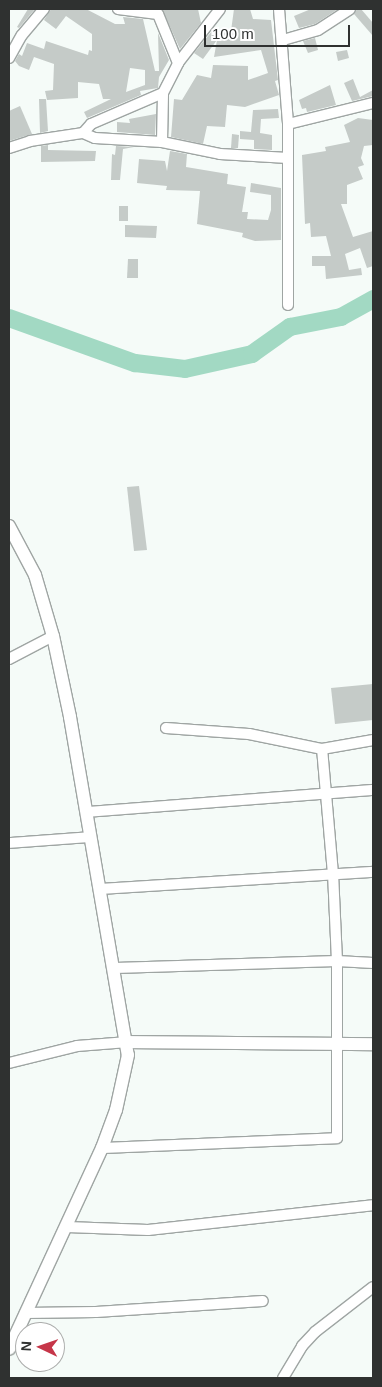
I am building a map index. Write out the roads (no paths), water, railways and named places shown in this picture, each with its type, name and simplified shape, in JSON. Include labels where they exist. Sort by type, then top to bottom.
[{"type":"main road","points":[[9,528],[35,575],[53,636],[128,1042],[128,1055],[116,1110],[102,1148],[9,1349]]},
{"type":"main road","points":[[128,1042],[373,1044]]},
{"type":"street","points":[[9,58],[22,35],[44,9]]},
{"type":"street","points":[[118,9],[158,14],[178,63]]},
{"type":"street","points":[[162,142],[162,93],[178,63],[220,9]]},
{"type":"street","points":[[279,9],[283,40],[288,124],[288,305]]},
{"type":"street","points":[[283,40],[318,30],[350,9]]},
{"type":"street","points":[[83,133],[91,124],[162,93]]},
{"type":"street","points":[[288,124],[373,103]]},
{"type":"street","points":[[9,148],[30,141],[83,133],[95,138],[162,142],[220,154],[288,158]]},
{"type":"street","points":[[9,659],[53,636]]},
{"type":"street","points":[[166,728],[249,734],[322,749],[373,740]]},
{"type":"street","points":[[102,1148],[337,1138],[337,961],[333,874],[322,749]]},
{"type":"street","points":[[87,812],[373,790]]},
{"type":"street","points":[[9,842],[91,838]]},
{"type":"street","points":[[101,889],[373,872]]},
{"type":"street","points":[[115,968],[337,961],[373,963]]},
{"type":"street","points":[[9,1062],[77,1046],[128,1042]]},
{"type":"street","points":[[67,1227],[148,1230],[373,1205]]},
{"type":"street","points":[[283,1378],[302,1346],[315,1332],[373,1287]]},
{"type":"street","points":[[25,1313],[96,1312],[263,1301]]},
{"type":"waterway","points":[[9,318],[135,363],[185,369],[252,354],[290,327],[341,317],[373,299]]}]
